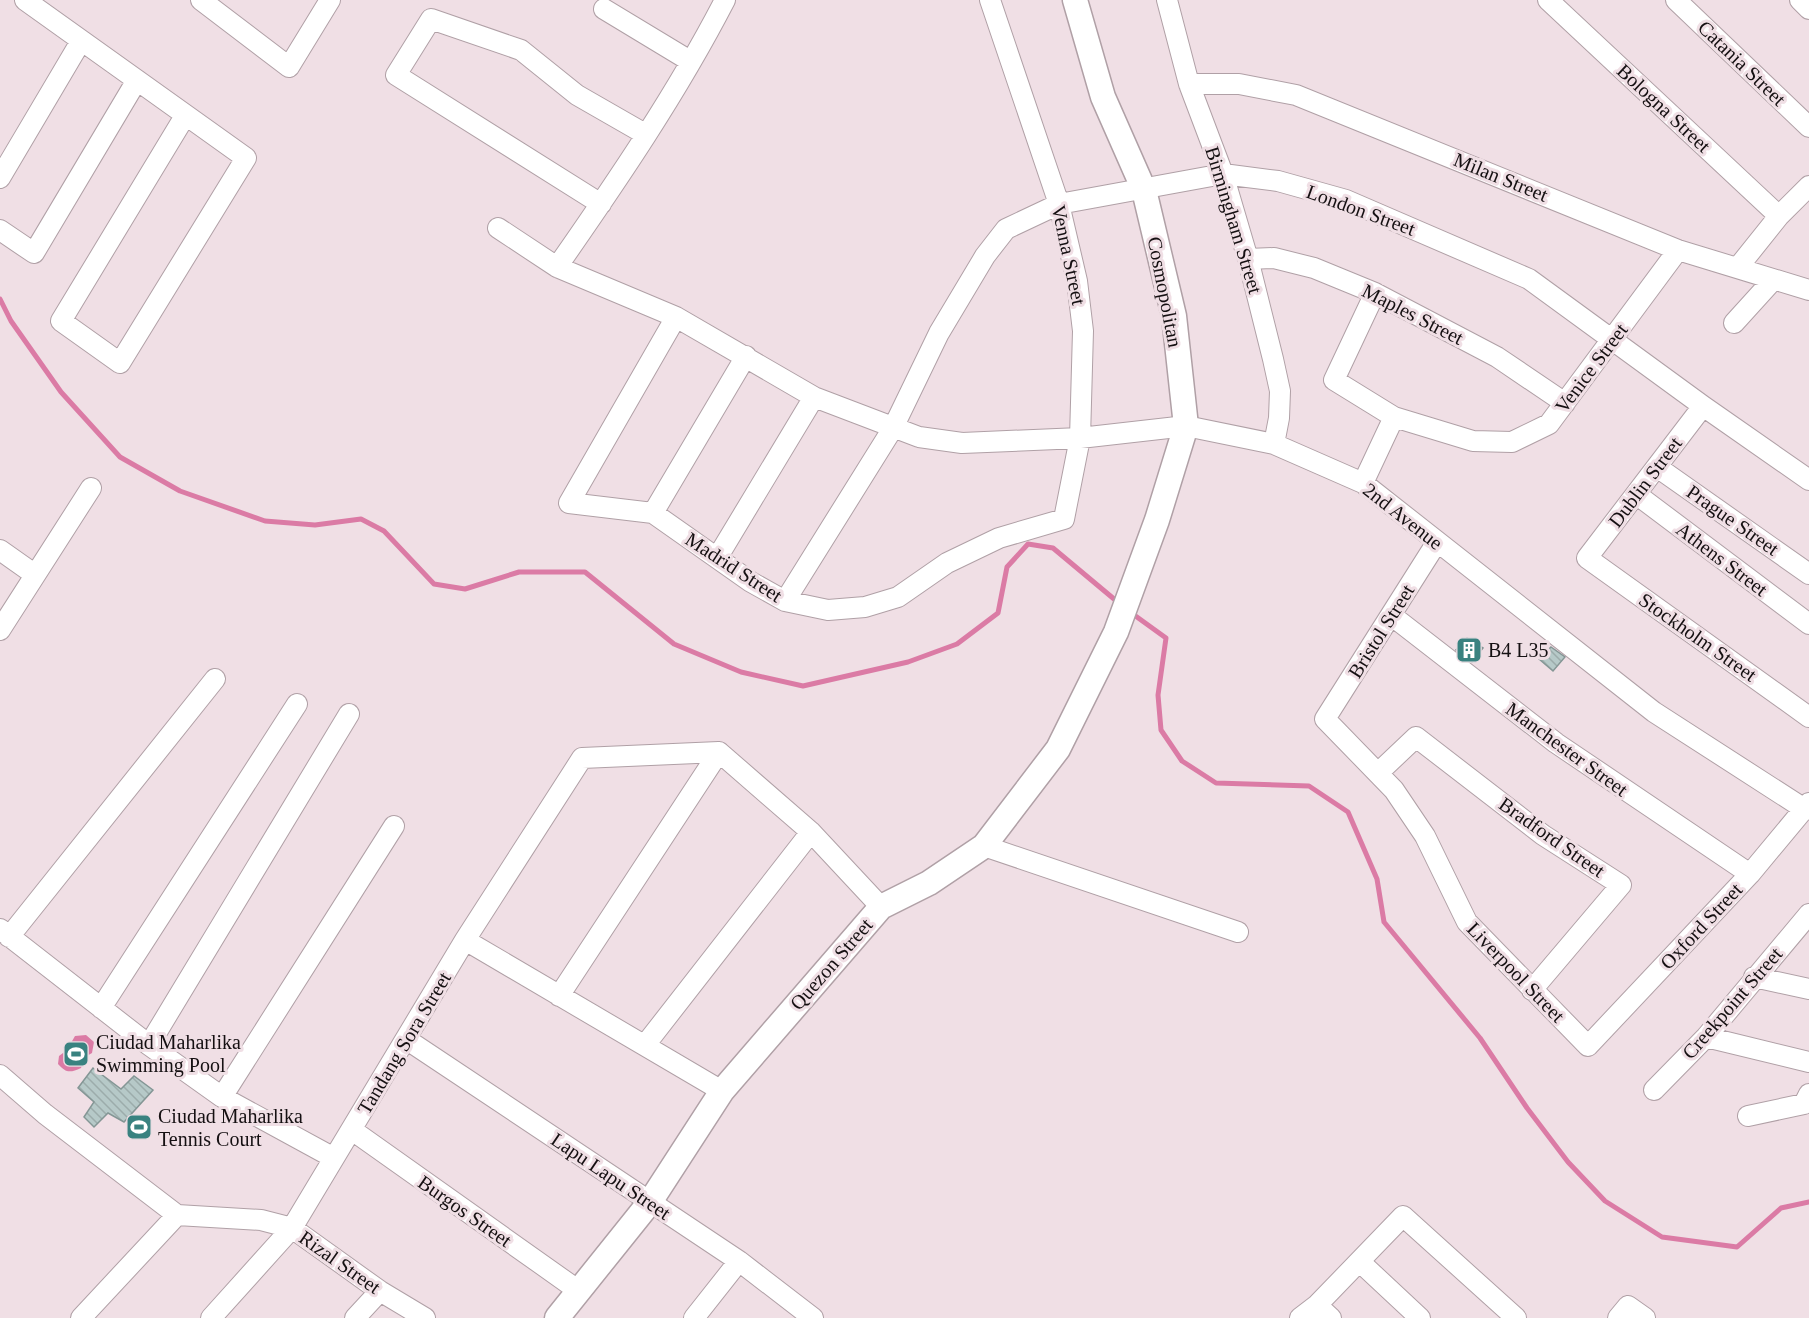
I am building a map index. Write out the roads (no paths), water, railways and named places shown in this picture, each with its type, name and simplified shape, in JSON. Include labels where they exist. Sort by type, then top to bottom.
[{"type":"street","points":[[25,0],[246,158],[120,363],[61,321],[185,116]]},
{"type":"street","points":[[201,0],[289,67],[330,0]]},
{"type":"street","points":[[557,267],[601,204],[725,0]]},
{"type":"street","name":"Venna Street","points":[[990,0],[1059,204],[1077,281],[1083,331],[1080,438],[1064,519]]},
{"type":"street","name":"Cosmopolitan","points":[[1075,0],[1103,97],[1144,190],[1174,316],[1186,426],[1157,520],[1116,632]]},
{"type":"street","name":"Birmingham Street","points":[[1167,0],[1189,84],[1223,174],[1248,259],[1280,391],[1279,418],[1274,444]]},
{"type":"street","name":"Bologna Street","points":[[1548,0],[1779,216]]},
{"type":"street","name":"Catania Street","points":[[1676,0],[1809,127]]},
{"type":"street","points":[[1800,0],[1809,9]]},
{"type":"street","points":[[604,9],[690,61]]},
{"type":"street","points":[[601,204],[396,75],[431,19],[521,50],[576,95],[645,134]]},
{"type":"street","points":[[0,178],[81,41]]},
{"type":"street","points":[[0,230],[34,253],[137,80]]},
{"type":"street","name":"Milan Street","points":[[1189,84],[1239,84],[1296,95],[1678,250],[1739,266],[1773,280],[1809,290]]},
{"type":"street","name":"London Street","points":[[785,602],[893,428],[939,333],[985,256],[1006,229],[1059,204],[1223,174],[1278,181],[1346,200],[1529,279],[1614,339],[1702,406],[1809,480]]},
{"type":"street","points":[[1739,266],[1779,216],[1809,186]]},
{"type":"street","name":"2nd Avenue","points":[[498,228],[557,267],[676,317],[814,397],[919,437],[962,443],[1080,438],[1186,426],[1274,444],[1363,483],[1654,712],[1807,806]]},
{"type":"street","name":"Venice Street","points":[[1375,292],[1334,380],[1394,417],[1473,441],[1512,442],[1549,424],[1678,250]]},
{"type":"street","name":"Maples Street","points":[[1248,259],[1274,258],[1314,268],[1375,292],[1497,357],[1565,403]]},
{"type":"street","points":[[1734,323],[1773,280]]},
{"type":"street","name":"Madrid Street","points":[[676,317],[569,503],[653,513],[785,602],[828,610],[865,608],[898,597],[947,563],[999,538],[1064,519]]},
{"type":"street","points":[[653,513],[746,356]]},
{"type":"street","points":[[717,558],[814,397]]},
{"type":"street","name":"Dublin Street","points":[[1587,558],[1702,406]]},
{"type":"street","points":[[1363,483],[1394,417]]},
{"type":"street","name":"Prague Street","points":[[1657,467],[1809,573]]},
{"type":"street","points":[[0,630],[90,488]]},
{"type":"street","name":"Athens Street","points":[[1636,494],[1809,624]]},
{"type":"street","name":"Bristol Street","points":[[1325,719],[1437,542]]},
{"type":"street","points":[[0,550],[34,574]]},
{"type":"street","name":"Stockholm Street","points":[[1587,558],[1809,717]]},
{"type":"street","name":"Manchester Street","points":[[1391,615],[1556,743],[1750,874]]},
{"type":"street","name":"Quezon Street","points":[[558,1318],[650,1202],[722,1090],[881,907],[929,883],[984,846],[1058,749],[1116,632]]},
{"type":"street","points":[[215,679],[5,933],[148,1045],[222,1097],[334,1158]]},
{"type":"street","points":[[101,1008],[297,704]]},
{"type":"street","points":[[148,1045],[349,714]]},
{"type":"street","name":"Liverpool Street","points":[[1325,719],[1394,790],[1425,836],[1467,922],[1588,1047]]},
{"type":"street","name":"Bradford Street","points":[[1378,773],[1416,737],[1543,834],[1621,885],[1532,990]]},
{"type":"street","points":[[559,996],[719,752],[811,832],[881,907]]},
{"type":"street","name":"Tandang Sora Street","points":[[211,1318],[292,1228],[465,940],[582,758],[719,752]]},
{"type":"street","name":"Oxford Street","points":[[1588,1047],[1750,874],[1807,806]]},
{"type":"street","points":[[222,1097],[394,826]]},
{"type":"street","points":[[645,1045],[811,832]]},
{"type":"street","points":[[984,846],[1238,932]]},
{"type":"street","name":"Creekpoint Street","points":[[1654,1090],[1706,1037],[1809,914]]},
{"type":"street","points":[[465,940],[722,1090]]},
{"type":"street","points":[[1754,977],[1809,989]]},
{"type":"street","points":[[1706,1037],[1809,1062]]},
{"type":"street","name":"Lapu Lapu Street","points":[[406,1039],[739,1262],[813,1318]]},
{"type":"street","points":[[0,1075],[45,1114],[177,1215],[81,1318]]},
{"type":"street","points":[[1748,1116],[1804,1104],[1809,1094]]},
{"type":"street","name":"Burgos Street","points":[[352,1130],[579,1291]]},
{"type":"street","name":"Rizal Street","points":[[177,1215],[261,1220],[292,1228],[380,1291],[425,1318]]},
{"type":"street","points":[[1300,1318],[1324,1312],[1360,1262],[1403,1216],[1516,1318]]},
{"type":"street","points":[[694,1318],[739,1262]]},
{"type":"street","points":[[1360,1262],[1420,1318]]},
{"type":"street","points":[[355,1318],[380,1291]]},
{"type":"street","points":[[1623,1312],[1645,1318]]},
{"type":"waterway","points":[[0,299],[11,321],[61,392],[120,457],[180,491],[265,521],[315,525],[361,519],[384,531],[434,584],[465,589],[519,572],[585,572],[674,644],[741,672],[803,686],[908,662],[957,644],[998,613],[1007,567],[1028,544],[1053,548],[1120,604]]},
{"type":"waterway","points":[[1130,612],[1166,638],[1158,695],[1161,730],[1182,761],[1216,783],[1309,786],[1348,812],[1377,879],[1384,922],[1480,1038],[1527,1108],[1568,1162],[1605,1201],[1662,1237],[1737,1247],[1781,1208],[1809,1202]]},
{"type":"place","name":"B4 L35","points":[[1469,650]]},
{"type":"place","name":"Ciudad Maharlika Swimming Pool","points":[[76,1054]]},
{"type":"place","name":"Ciudad Maharlika Tennis Court","points":[[139,1127]]}]
